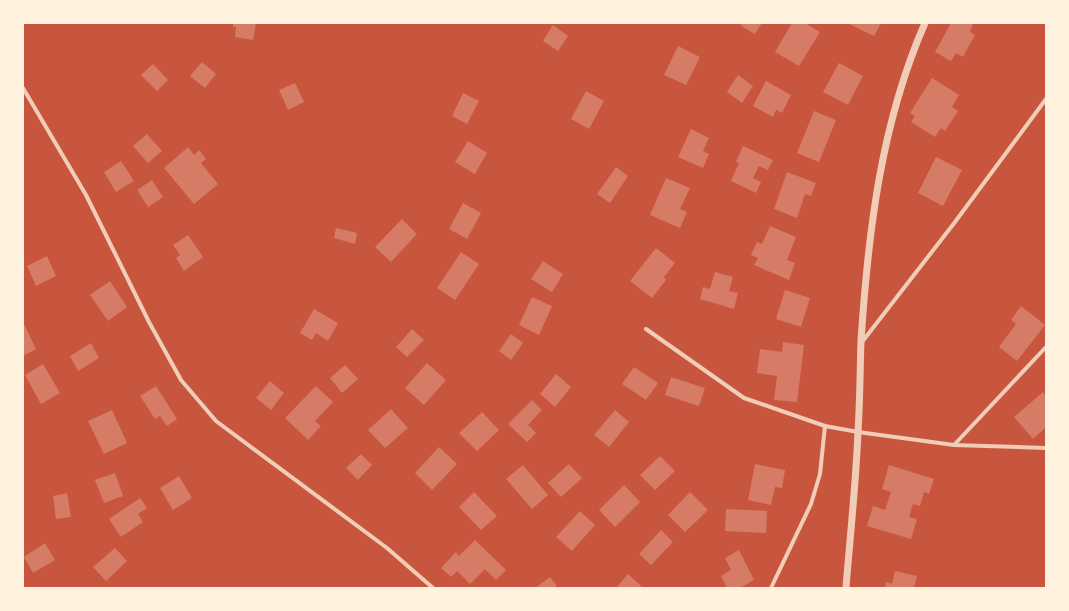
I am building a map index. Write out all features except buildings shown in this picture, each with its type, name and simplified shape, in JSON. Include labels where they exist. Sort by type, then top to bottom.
[{"type":"street","points":[[846,588],[858,432],[861,342],[866,274],[879,181],[896,102],[925,23]]},
{"type":"street","points":[[23,88],[86,195],[149,322],[181,380],[216,420],[387,548],[433,588]]},
{"type":"street","points":[[861,342],[955,222],[1046,99]]},
{"type":"street","points":[[646,329],[744,398],[824,426],[954,445],[1046,448]]},
{"type":"street","points":[[954,445],[1046,347]]},
{"type":"street","points":[[771,588],[811,504],[820,474],[824,426]]}]
